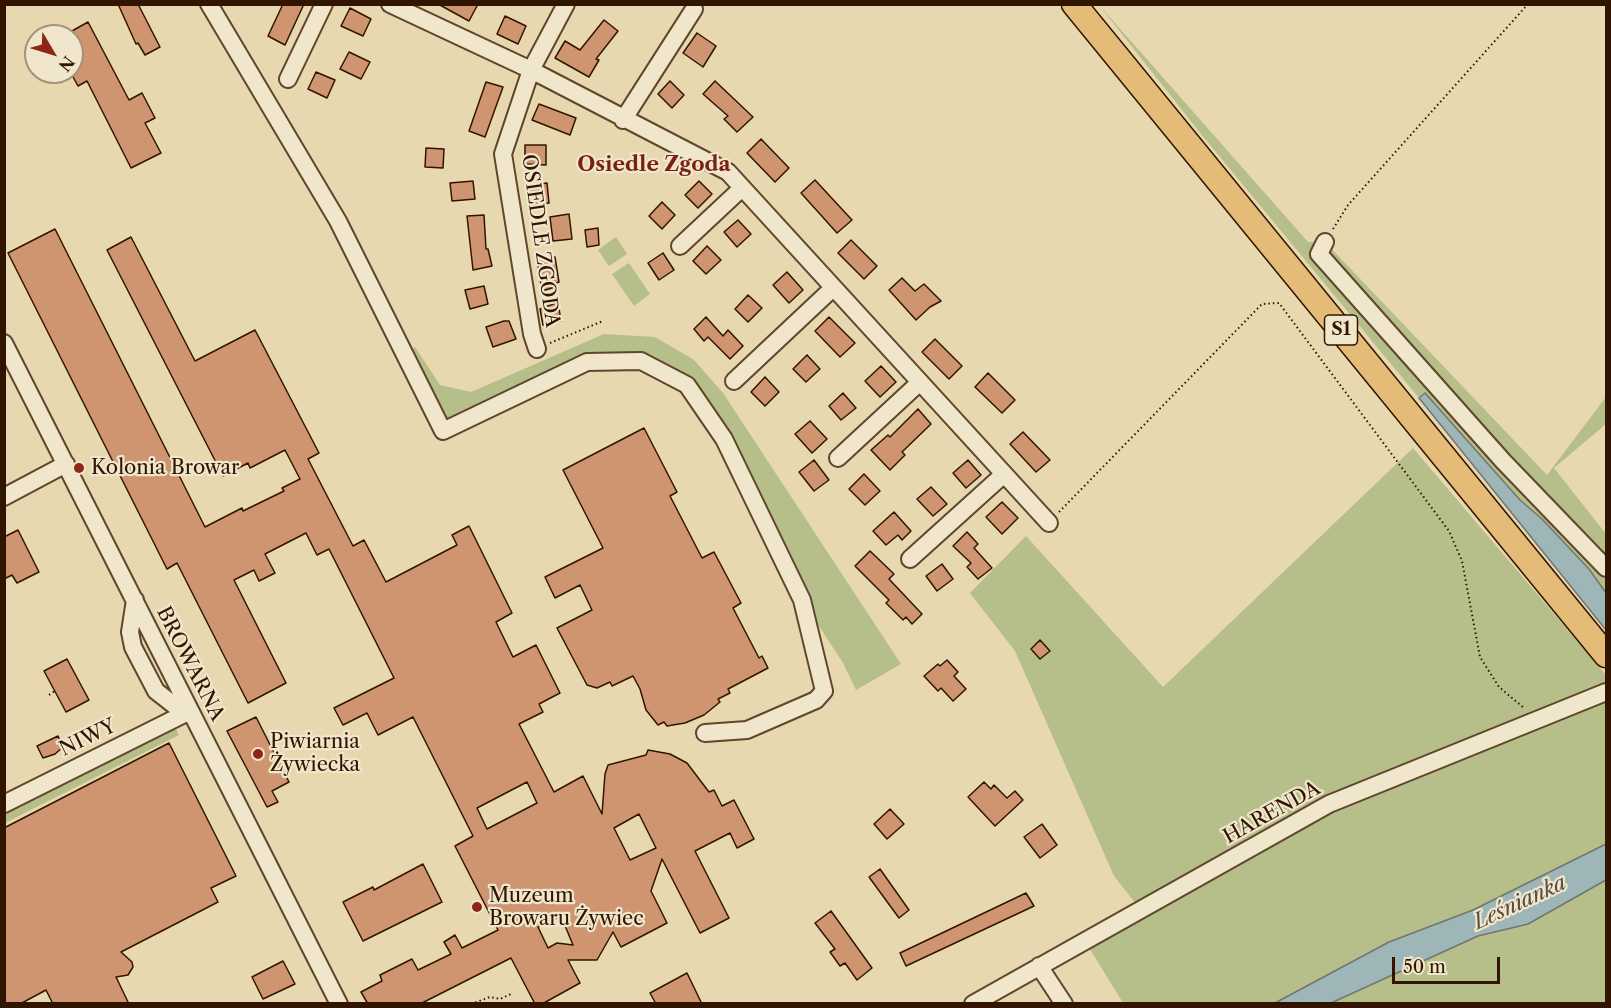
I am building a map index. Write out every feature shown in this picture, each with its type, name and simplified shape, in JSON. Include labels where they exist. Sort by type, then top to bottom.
[{"type":"highway","name":"S1","points":[[1074,4],[1606,656]]},
{"type":"street","points":[[209,4],[338,221],[443,431],[587,362],[641,361],[687,385],[724,439],[802,600],[824,691],[816,700],[747,730],[705,733]]},
{"type":"street","points":[[288,79],[324,4]]},
{"type":"street","points":[[390,4],[531,70],[623,120],[728,172],[1049,523]]},
{"type":"street","name":"OSIEDLE ZGODA","points":[[537,349],[532,334],[504,154],[531,70],[566,4]]},
{"type":"street","points":[[623,120],[694,9]]},
{"type":"street","points":[[680,246],[742,188]]},
{"type":"street","points":[[1325,242],[1319,254],[1503,461],[1606,568]]},
{"type":"street","points":[[734,381],[833,288]]},
{"type":"street","name":"BROWARNA","points":[[4,343],[339,1004]]},
{"type":"street","points":[[838,458],[919,383]]},
{"type":"street","points":[[4,497],[66,464]]},
{"type":"street","points":[[910,559],[1003,475]]},
{"type":"street","points":[[135,600],[130,632],[133,647],[156,691],[179,709],[190,711]]},
{"type":"street","name":"HARENDA","points":[[973,1004],[1329,804],[1606,692]]},
{"type":"street","name":"NIWY","points":[[4,804],[190,711]]},
{"type":"street","points":[[1039,966],[1064,1004]]},
{"type":"path","points":[[1325,242],[1348,205],[1528,4]]},
{"type":"path","points":[[1049,523],[1262,304],[1279,303],[1449,531],[1462,561],[1476,646],[1487,671],[1516,703],[1531,712],[1549,715]]},
{"type":"path","points":[[537,349],[603,321]]},
{"type":"path","points":[[48,695],[55,692]]},
{"type":"path","points":[[471,1004],[490,997],[500,999],[511,994]]},
{"type":"green space","points":[[1099,5],[1308,242],[1325,242],[1547,475],[1606,397],[1606,424],[1554,468],[1606,534],[1606,593],[1589,569],[1542,519],[1520,501],[1426,394],[1419,398],[1201,134]]},
{"type":"green space","points":[[616,237],[627,254],[609,266],[598,250]]},
{"type":"green space","points":[[629,263],[650,294],[634,306],[612,274]]},
{"type":"green space","points":[[604,334],[655,337],[694,360],[723,393],[901,664],[856,690],[843,663],[802,600],[687,385],[641,361],[587,362],[443,431],[406,358],[415,347],[440,385],[471,392]]},
{"type":"green space","points":[[1413,448],[1606,675],[1606,1003],[1123,1003],[1085,941],[1140,909],[1114,876],[1015,651],[970,593],[1026,536],[1163,687]]},
{"type":"green space","points":[[175,727],[179,735],[5,823],[5,812]]},
{"type":"water","points":[[1425,393],[1520,500],[1542,519],[1589,569],[1606,593],[1606,630],[1419,398]]},
{"type":"water","name":"Leśnianka","points":[[1606,844],[1606,880],[1528,924],[1478,936],[1331,1003],[1275,1003],[1389,942],[1473,910]]},
{"type":"building","points":[[118,4],[138,4],[160,47],[145,55],[138,43],[136,44]]},
{"type":"building","points":[[283,4],[304,4],[285,45],[268,36]]},
{"type":"building","points":[[438,4],[478,4],[469,21]]},
{"type":"building","points":[[350,8],[371,19],[363,36],[341,26]]},
{"type":"building","points":[[505,16],[526,26],[518,44],[497,34]]},
{"type":"building","points":[[604,20],[618,31],[596,59],[599,60],[589,77],[555,58],[565,41],[580,50]]},
{"type":"building","points":[[88,22],[129,100],[142,93],[155,118],[145,123],[161,153],[131,168],[87,81],[84,83],[84,24]]},
{"type":"building","points":[[697,33],[716,46],[703,67],[683,53]]},
{"type":"building","points":[[349,52],[370,62],[361,79],[340,69]]},
{"type":"building","points":[[316,72],[335,80],[327,98],[308,89]]},
{"type":"building","points":[[670,81],[684,95],[672,108],[658,94]]},
{"type":"building","points":[[715,81],[753,117],[737,132],[724,119],[728,116],[703,94]]},
{"type":"building","points":[[486,82],[503,87],[485,137],[469,131]]},
{"type":"building","points":[[539,104],[576,118],[570,135],[532,120]]},
{"type":"building","points":[[761,139],[789,168],[775,182],[747,153]]},
{"type":"building","points":[[525,145],[546,145],[546,165],[525,164]]},
{"type":"building","points":[[426,148],[444,149],[443,168],[425,167]]},
{"type":"building","points":[[815,180],[852,220],[837,233],[801,193]]},
{"type":"building","points":[[473,181],[475,199],[452,201],[450,183]]},
{"type":"building","points":[[699,181],[712,194],[698,208],[685,195]]},
{"type":"building","points":[[547,183],[549,203],[530,206],[527,186]]},
{"type":"building","points":[[662,202],[675,215],[662,229],[649,216]]},
{"type":"building","points":[[569,214],[572,239],[553,241],[550,217]]},
{"type":"building","points":[[484,215],[486,249],[488,249],[492,266],[473,270],[467,216]]},
{"type":"building","points":[[738,220],[751,234],[737,247],[724,232]]},
{"type":"building","points":[[598,228],[599,245],[587,247],[585,230]]},
{"type":"building","points":[[55,229],[205,527],[242,508],[243,511],[284,491],[282,488],[300,479],[285,450],[250,468],[248,463],[223,476],[107,250],[131,237],[195,361],[255,330],[319,453],[308,459],[353,546],[364,540],[386,582],[457,545],[452,535],[469,526],[512,613],[496,622],[513,657],[536,645],[560,693],[539,704],[543,712],[519,724],[554,792],[583,776],[602,814],[605,774],[608,765],[646,755],[648,750],[670,754],[687,763],[709,792],[714,790],[722,806],[734,800],[754,839],[737,848],[730,833],[695,851],[729,918],[700,933],[662,859],[651,891],[667,923],[621,947],[613,932],[597,960],[568,960],[580,983],[542,1004],[535,1004],[511,958],[420,1004],[368,1004],[361,992],[382,981],[380,975],[412,959],[418,970],[451,954],[444,942],[455,935],[462,948],[498,930],[455,846],[473,836],[413,717],[378,735],[367,713],[343,725],[334,708],[394,678],[329,549],[317,555],[306,533],[265,554],[275,573],[259,581],[254,570],[234,580],[286,683],[248,703],[177,563],[167,569],[8,253]],"holes":[[[527,782],[537,803],[487,829],[477,808]],[[639,814],[656,848],[630,860],[614,828]],[[561,916],[573,945],[557,943],[548,948],[538,927]]]},
{"type":"building","points":[[851,240],[877,266],[864,279],[838,253]]},
{"type":"building","points":[[707,246],[721,260],[706,274],[693,261]]},
{"type":"building","points":[[663,253],[674,270],[659,280],[648,263]]},
{"type":"building","points":[[555,257],[559,282],[554,284],[555,287],[542,291],[537,259]]},
{"type":"building","points":[[787,272],[803,290],[789,303],[773,285]]},
{"type":"building","points":[[902,278],[915,291],[924,284],[941,301],[930,307],[916,320],[889,290]]},
{"type":"building","points":[[484,286],[488,304],[470,309],[465,290]]},
{"type":"building","points":[[748,295],[762,308],[748,322],[735,309]]},
{"type":"building","points":[[558,302],[561,321],[543,325],[540,309]]},
{"type":"building","points":[[706,317],[723,336],[728,330],[743,346],[730,359],[708,337],[704,341],[694,329]]},
{"type":"building","points":[[829,317],[855,343],[840,357],[815,331]]},
{"type":"building","points":[[509,321],[516,339],[493,347],[486,327]]},
{"type":"building","points":[[935,339],[962,366],[949,379],[922,352]]},
{"type":"building","points":[[807,355],[820,369],[806,382],[793,369]]},
{"type":"building","points":[[881,366],[896,382],[880,397],[865,381]]},
{"type":"building","points":[[988,373],[1015,400],[1002,413],[975,387]]},
{"type":"building","points":[[765,377],[779,392],[765,406],[751,392]]},
{"type":"building","points":[[843,393],[856,408],[841,420],[829,406]]},
{"type":"building","points":[[918,409],[931,424],[902,452],[905,455],[890,470],[871,450],[888,435],[890,437]]},
{"type":"building","points":[[810,421],[827,439],[812,453],[795,434]]},
{"type":"building","points":[[644,428],[677,492],[670,496],[702,558],[714,552],[741,603],[733,608],[759,658],[762,656],[768,668],[728,689],[730,693],[718,699],[720,702],[704,715],[685,723],[667,726],[664,722],[658,725],[646,710],[640,689],[633,676],[612,686],[610,682],[597,688],[587,685],[557,628],[592,610],[580,585],[555,598],[545,577],[603,548],[563,470]]},
{"type":"building","points":[[1023,432],[1050,460],[1036,472],[1010,444]]},
{"type":"building","points":[[814,460],[829,480],[814,491],[799,472]]},
{"type":"building","points":[[968,460],[981,475],[966,488],[953,473]]},
{"type":"building","points":[[864,474],[880,491],[865,505],[849,489]]},
{"type":"building","points":[[931,487],[947,504],[933,516],[917,499]]},
{"type":"building","points":[[1002,502],[1018,518],[1002,534],[986,517]]},
{"type":"building","points":[[894,512],[911,531],[902,540],[898,535],[886,545],[873,531]]},
{"type":"building","points":[[18,530],[39,572],[17,583],[12,575],[4,579],[4,537]]},
{"type":"building","points":[[967,532],[978,544],[974,548],[992,568],[978,579],[967,567],[971,563],[953,546]]},
{"type":"building","points":[[870,551],[894,574],[889,579],[922,614],[912,624],[906,617],[903,620],[886,603],[889,600],[855,566]]},
{"type":"building","points":[[942,564],[953,579],[937,591],[926,576]]},
{"type":"building","points":[[1040,640],[1050,651],[1040,659],[1031,649]]},
{"type":"building","points":[[67,659],[89,700],[66,712],[44,671]]},
{"type":"building","points":[[947,660],[958,672],[954,676],[966,689],[953,701],[941,688],[938,691],[924,676],[938,664],[940,666]]},
{"type":"building","name":"Piwiarnia Żywiecka","points":[[256,717],[289,782],[272,791],[278,802],[267,807],[227,731]]},
{"type":"building","points":[[58,736],[63,747],[55,754],[43,758],[37,746]]},
{"type":"building","points":[[169,743],[236,876],[211,888],[218,902],[121,952],[132,962],[133,967],[128,975],[116,977],[129,1004],[53,1004],[46,990],[20,1004],[4,1004],[4,828]]},
{"type":"building","points":[[984,782],[991,789],[994,785],[1007,798],[1015,791],[1023,800],[995,826],[968,797]]},
{"type":"building","points":[[890,809],[904,824],[887,839],[874,824]]},
{"type":"building","points":[[1042,824],[1057,845],[1040,858],[1024,837]]},
{"type":"building","points":[[423,864],[442,902],[363,941],[343,902],[373,887],[374,890]]},
{"type":"building","points":[[880,869],[909,910],[899,918],[869,877]]},
{"type":"building","points":[[1026,893],[1034,906],[906,966],[900,953]]},
{"type":"building","points":[[831,911],[872,968],[857,980],[845,963],[840,966],[830,952],[835,949],[815,923]]},
{"type":"building","points":[[283,961],[295,984],[263,999],[252,977]]},
{"type":"building","points":[[687,973],[702,1004],[656,1004],[650,993]]},
{"type":"place","name":"Kolonia Browar","points":[[79,468]]},
{"type":"place","name":"Piwiarnia Żywiecka","points":[[258,754]]},
{"type":"place","name":"Muzeum Browaru Żywiec","points":[[477,907]]},
{"type":"district","name":"Osiedle Zgoda","points":[[654,165]]}]
